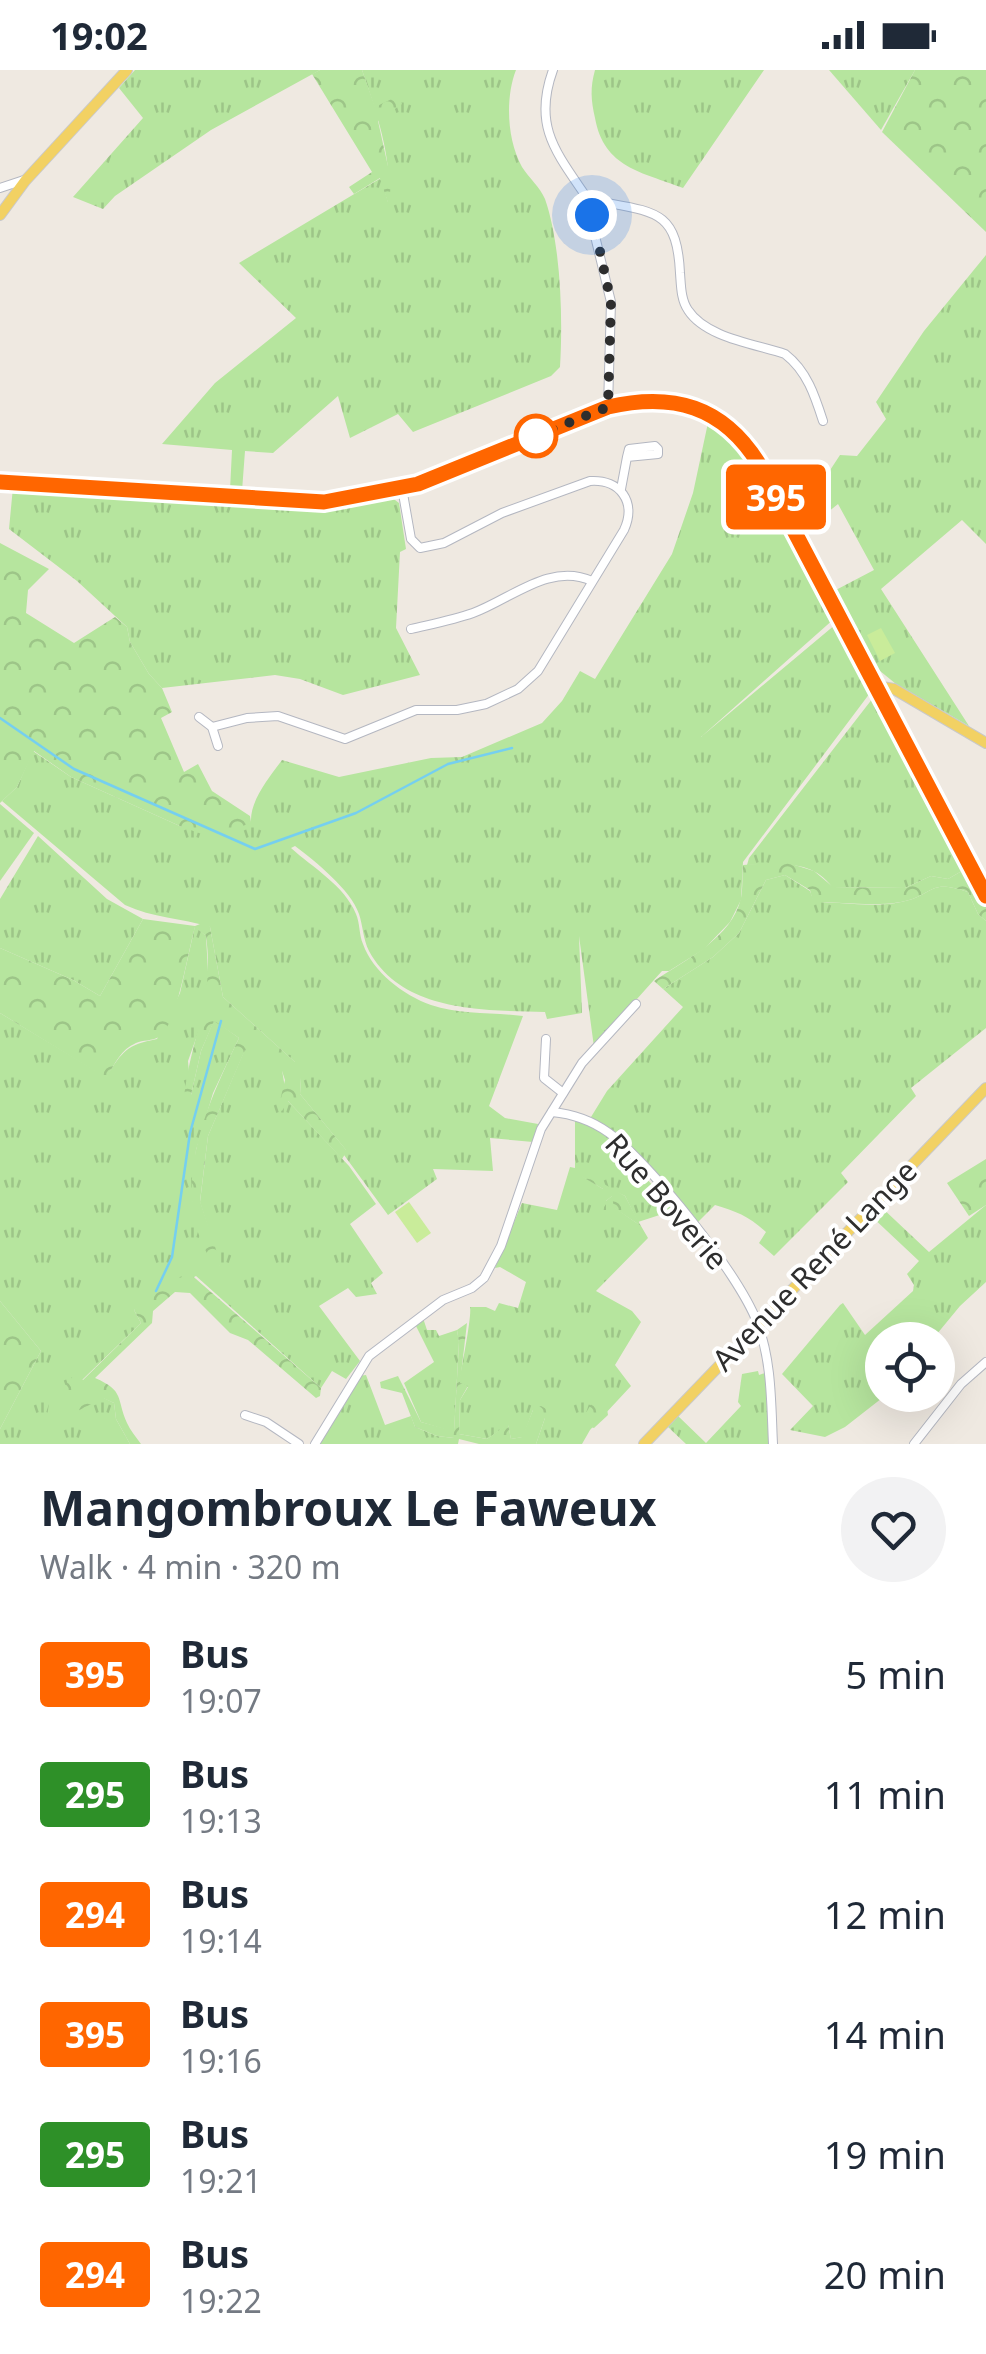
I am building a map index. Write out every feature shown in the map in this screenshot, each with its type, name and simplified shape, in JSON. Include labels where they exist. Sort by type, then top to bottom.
[{"type":"main road","points":[[0,215],[27,179],[127,70]]},
{"type":"main road","points":[[0,482],[324,502],[402,488],[608,407],[637,400],[679,402],[710,414],[740,438],[759,464],[986,896]]},
{"type":"main road","points":[[876,686],[894,689],[986,742]]},
{"type":"main road","name":"Avenue René Lange","points":[[644,1444],[986,1088]]},
{"type":"street","points":[[553,70],[544,105],[545,124],[554,150],[586,195],[611,302],[608,407]]},
{"type":"street","points":[[0,188],[27,179]]},
{"type":"street","points":[[586,195],[636,208],[668,223],[678,240],[681,292],[687,309],[708,328],[785,354],[794,361],[815,394],[823,421]]},
{"type":"street","points":[[592,215],[602,202]]},
{"type":"street","points":[[212,728],[247,718],[278,716],[346,739],[416,710],[458,710],[486,704],[518,689],[533,677],[628,522],[628,504],[621,489],[627,456]]},
{"type":"street","points":[[402,488],[411,539],[420,548],[590,481],[602,480],[621,489]]},
{"type":"street","points":[[411,630],[476,612],[551,577],[582,577],[592,582]]},
{"type":"street","points":[[200,717],[212,728],[218,746]]},
{"type":"street","points":[[315,1444],[369,1356],[443,1300],[472,1288],[484,1278],[501,1246],[541,1130],[582,1063],[636,1004]]},
{"type":"street","points":[[546,1039],[544,1078],[563,1092]]},
{"type":"street","name":"Rue Boverie","points":[[552,1112],[588,1120],[606,1130],[630,1152],[715,1253],[758,1326],[771,1384],[773,1444]]},
{"type":"street","points":[[914,1444],[960,1385],[986,1362]]},
{"type":"street","points":[[244,1415],[266,1422],[299,1444]]},
{"type":"green space","points":[[135,70],[320,70],[211,130],[115,196],[103,209],[73,197],[143,118],[119,88]]},
{"type":"green space","points":[[320,70],[362,70],[375,107],[398,96],[402,104],[378,121],[391,180],[389,206],[380,178],[354,194],[349,187],[372,172],[312,74]]},
{"type":"green space","points":[[362,70],[516,70],[509,119],[517,156],[543,195],[555,238],[560,282],[560,367],[551,376],[413,432],[398,414],[350,438],[338,396],[273,453],[245,451],[242,491],[230,490],[232,450],[162,444],[215,383],[296,318],[239,263],[381,178],[388,202],[386,152]]},
{"type":"green space","points":[[595,70],[764,70],[683,188],[627,166],[607,148],[593,105]]},
{"type":"green space","points":[[829,70],[915,70],[881,130]]},
{"type":"green space","points":[[915,70],[986,70],[986,232],[882,132]]},
{"type":"green space","points":[[986,255],[986,544],[962,520],[881,589],[969,726],[896,684],[869,662],[832,592],[874,570],[838,504],[801,534],[796,522],[840,455],[857,456],[886,419],[876,402],[924,331]]},
{"type":"green space","points":[[709,418],[740,445],[763,480],[723,502],[732,520],[771,499],[835,618],[701,737],[836,624],[873,689],[743,862],[741,900],[730,922],[704,949],[669,971],[662,971],[594,1047],[579,936],[582,1013],[547,1019],[545,1012],[471,1008],[424,997],[384,971],[369,951],[359,914],[348,895],[312,860],[295,846],[291,848],[351,904],[368,954],[400,989],[442,1008],[523,1016],[489,1106],[505,1118],[538,1124],[533,1142],[490,1138],[493,1171],[433,1169],[437,1179],[388,1215],[344,1155],[346,1150],[300,1094],[301,1078],[296,1063],[223,997],[210,927],[125,905],[2,801],[17,787],[33,751],[71,777],[182,827],[251,822],[257,797],[282,760],[339,777],[431,758],[462,757],[542,723],[562,701],[580,671],[595,679],[672,554],[693,493]]},
{"type":"green space","points":[[13,487],[324,509],[391,497],[399,503],[406,549],[400,552],[396,628],[420,675],[343,695],[300,679],[275,675],[162,688],[130,642],[127,627],[77,581],[9,529]]},
{"type":"green space","points":[[0,543],[49,569],[28,590],[26,613],[74,643],[115,617],[127,627],[130,642],[162,688],[172,712],[161,718],[184,772],[198,764],[212,791],[250,816],[251,822],[213,838],[71,777],[34,751],[17,787],[0,803]]},
{"type":"green space","points":[[881,628],[895,653],[880,661],[867,635]]},
{"type":"green space","points":[[876,694],[967,868],[948,879],[931,876],[905,888],[832,887],[804,867],[747,865],[749,858]]},
{"type":"green space","points":[[0,804],[34,833],[0,881]]},
{"type":"green space","points":[[38,836],[107,899],[143,919],[100,996],[0,948],[0,899]]},
{"type":"green space","points":[[785,862],[814,871],[833,887],[905,888],[931,876],[948,879],[967,868],[986,905],[986,921],[978,914],[968,892],[955,888],[937,887],[912,899],[891,903],[813,902],[810,890],[785,875],[766,880],[739,933],[713,957],[663,989],[654,981],[706,947],[728,925],[741,898],[743,865]]},
{"type":"green space","points":[[785,875],[810,891],[814,902],[880,905],[912,899],[937,887],[968,892],[978,914],[986,921],[986,1028],[911,1088],[916,1096],[841,1173],[848,1182],[774,1256],[759,1243],[766,1232],[736,1212],[715,1205],[697,1223],[616,1133],[591,1117],[607,1091],[683,1007],[663,989],[713,957],[739,933],[766,880]]},
{"type":"green space","points":[[202,917],[210,927],[223,997],[295,1062],[301,1055],[307,1061],[300,1094],[347,1151],[342,1159],[288,1101],[282,1111],[278,1109],[285,1080],[282,1071],[245,1050],[208,1136],[200,1201],[221,1265],[214,1269],[194,1218],[193,1171],[210,1103],[239,1038],[214,1021],[201,1051],[191,1095],[184,1097],[205,999],[206,936],[195,927],[176,1003],[165,1030],[159,1037],[126,1049],[106,1078],[0,1013],[0,948],[100,996],[143,919],[195,926]]},
{"type":"green space","points":[[195,926],[206,936],[209,989],[188,1061],[191,1095],[201,1051],[214,1020],[239,1038],[213,1093],[196,1150],[192,1200],[220,1266],[200,1202],[208,1136],[245,1049],[282,1070],[287,1100],[349,1166],[376,1204],[350,1224],[383,1273],[371,1283],[377,1294],[356,1297],[348,1288],[319,1306],[360,1361],[346,1379],[332,1371],[321,1388],[196,1276],[134,1310],[141,1323],[82,1380],[75,1375],[93,1401],[102,1397],[114,1403],[116,1419],[130,1444],[0,1444],[0,1429],[41,1351],[0,1301],[0,1013],[106,1077],[126,1050],[157,1039],[180,993]]},
{"type":"green space","points":[[575,1118],[606,1134],[675,1210],[638,1222],[625,1196],[582,1176],[603,1189],[606,1201],[613,1195],[615,1208],[641,1226],[648,1238],[596,1291],[632,1311],[641,1322],[615,1365],[631,1386],[582,1444],[536,1444],[545,1418],[533,1410],[523,1437],[511,1439],[508,1425],[487,1439],[459,1434],[460,1400],[468,1387],[459,1383],[470,1307],[495,1311],[499,1303],[518,1308],[526,1282],[495,1268],[522,1203],[557,1210],[570,1167],[575,1168]]},
{"type":"green space","points":[[986,1159],[986,1205],[969,1216],[947,1183]]},
{"type":"green space","points":[[583,1172],[625,1196],[641,1226],[614,1208],[612,1196],[606,1201],[606,1212],[597,1209],[603,1189],[581,1176]]},
{"type":"green space","points":[[409,1202],[431,1233],[417,1243],[395,1212]]},
{"type":"green space","points":[[879,1205],[929,1252],[986,1205],[986,1282],[947,1322],[879,1322],[913,1291],[907,1274],[919,1261],[870,1215]]},
{"type":"green space","points":[[188,1272],[321,1388],[320,1396],[316,1398],[248,1340],[230,1333],[190,1293],[175,1292],[153,1311],[152,1323],[95,1378],[115,1391],[128,1426],[141,1444],[130,1444],[116,1419],[114,1403],[103,1398],[60,1420],[47,1417],[49,1403],[75,1374],[83,1380],[141,1323],[134,1310]]},
{"type":"green space","points":[[0,1301],[41,1351],[0,1429]]},
{"type":"green space","points":[[843,1303],[865,1335],[865,1411],[825,1437],[790,1430],[813,1406],[782,1374]]},
{"type":"green space","points":[[423,1318],[427,1330],[436,1330],[439,1336],[457,1330],[454,1432],[421,1422],[404,1383],[434,1362],[416,1326]]},
{"type":"green space","points":[[467,1323],[460,1383],[468,1386],[460,1400],[459,1434],[487,1439],[508,1424],[511,1439],[522,1437],[533,1410],[541,1406],[557,1415],[554,1420],[545,1418],[536,1444],[479,1444],[459,1439],[454,1444],[454,1438],[415,1427],[402,1393],[381,1388],[380,1382],[398,1376],[421,1422],[454,1431],[457,1330]]},
{"type":"green space","points":[[758,1371],[759,1375],[765,1373],[769,1444],[686,1444],[667,1426],[677,1415],[706,1443],[741,1406],[738,1402],[742,1374]]},
{"type":"green space","points":[[366,1375],[385,1425],[411,1416],[415,1427],[454,1438],[454,1444],[320,1444],[358,1376]]},
{"type":"green space","points":[[593,1401],[606,1403],[608,1415],[594,1428],[584,1425],[584,1416]]},
{"type":"waterway","points":[[0,718],[74,769],[255,849],[356,813],[448,764],[512,748]]},
{"type":"waterway","points":[[156,1291],[172,1257],[190,1133],[221,1021]]},
{"type":"bus line","name":"395","points":[[0,482],[324,502],[418,484],[608,407],[637,400],[679,402],[710,414],[740,438],[759,464],[986,896]]},
{"type":"route","points":[[536,436],[608,407],[611,302],[592,215]]}]
